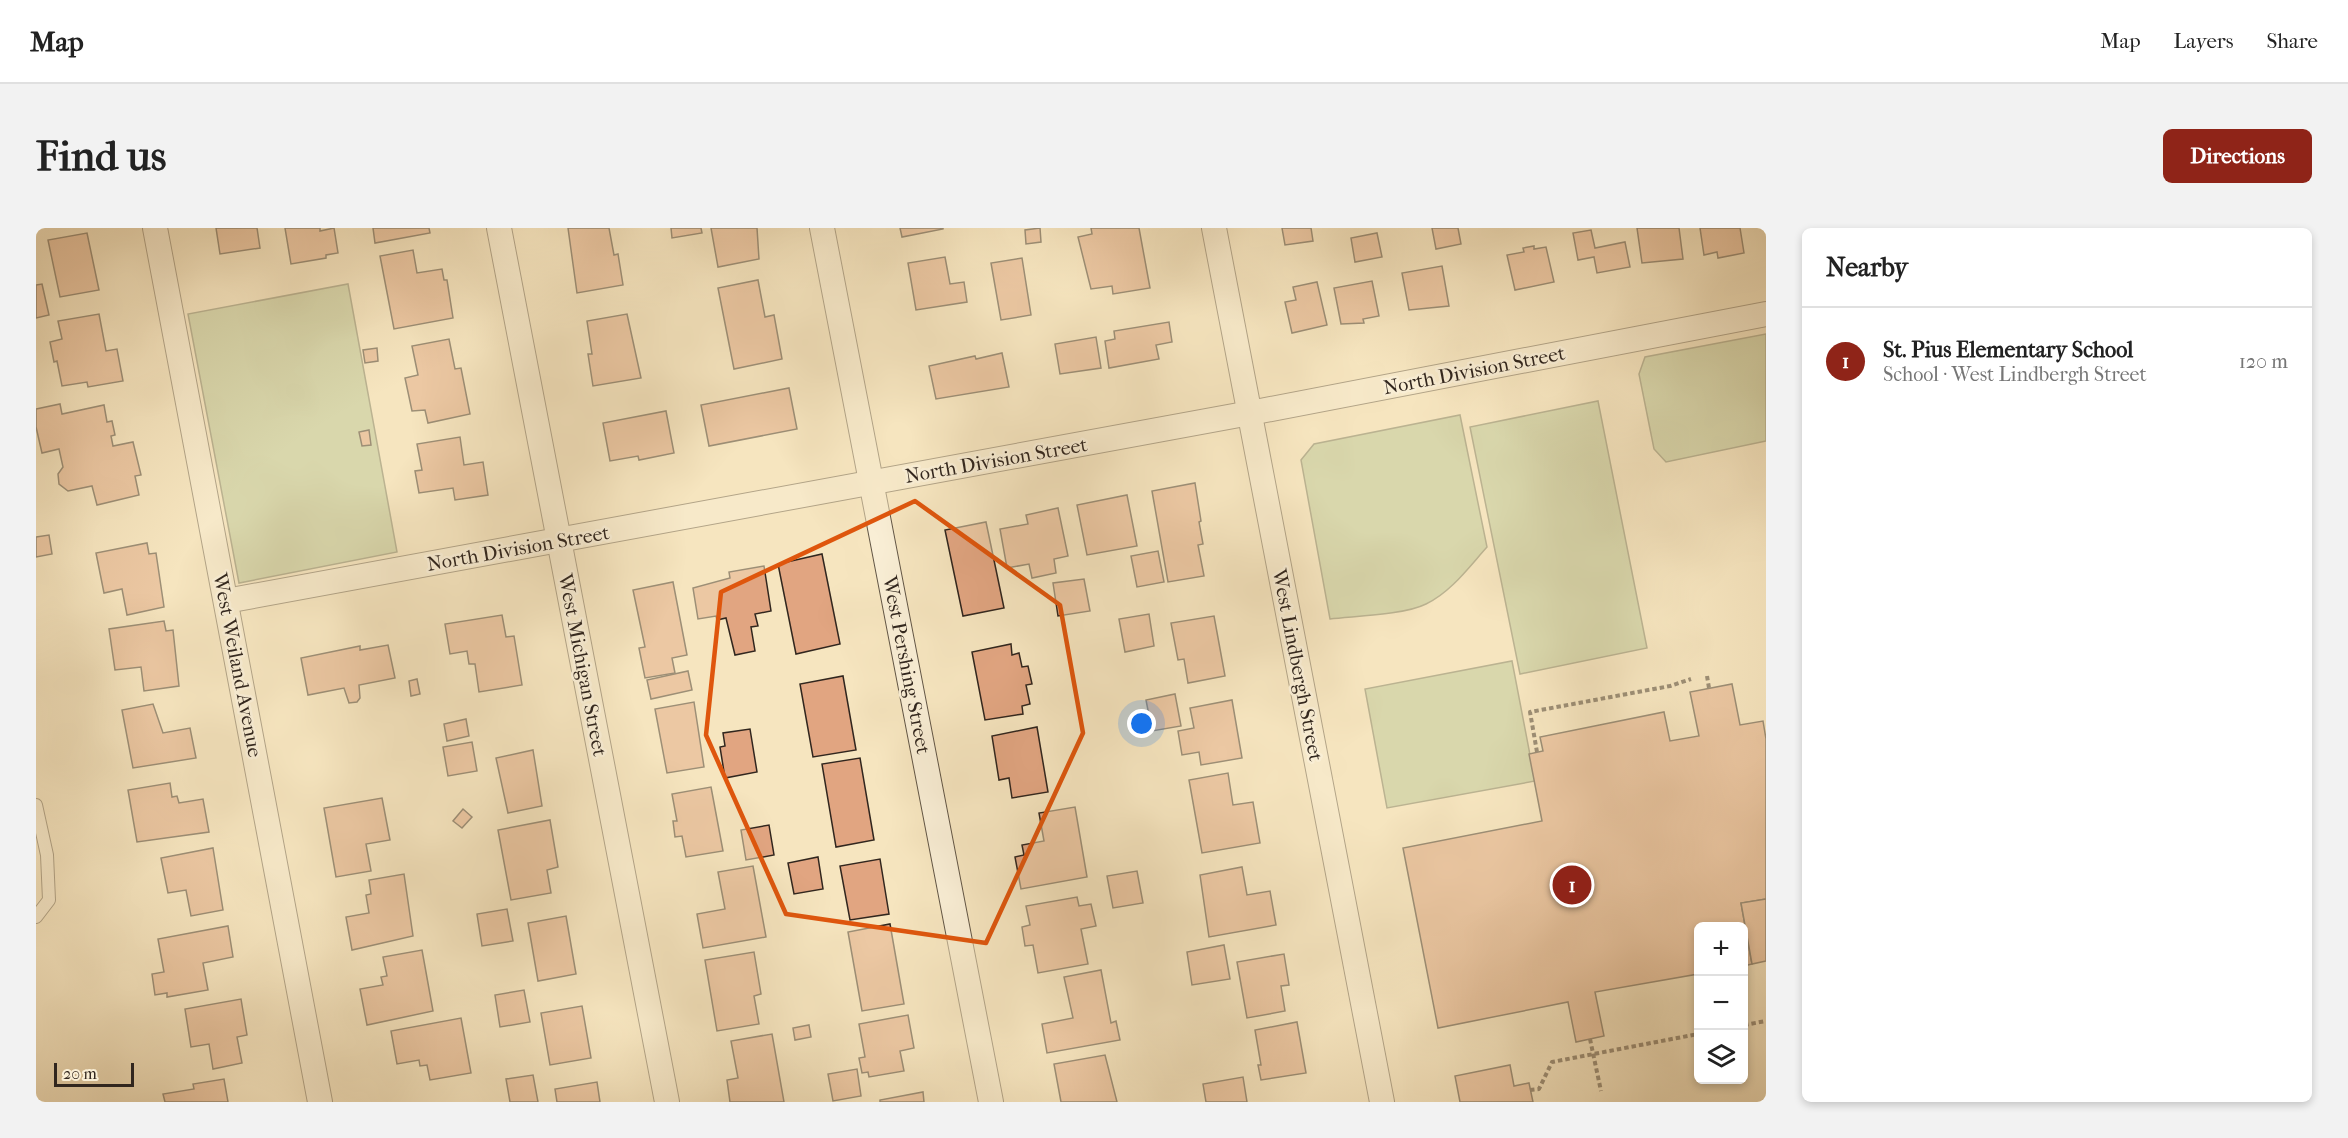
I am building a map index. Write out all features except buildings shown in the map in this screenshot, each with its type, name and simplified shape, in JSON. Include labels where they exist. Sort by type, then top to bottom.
[{"type":"street","name":"West Weiland Avenue","points":[[155,228],[320,1102]]},
{"type":"street","name":"West Michigan Street","points":[[498,228],[667,1102]]},
{"type":"street","name":"West Pershing Street","points":[[822,228],[991,1102]]},
{"type":"street","name":"West Lindbergh Street","points":[[1214,228],[1382,1102]]},
{"type":"street","name":"North Division Street","points":[[226,601],[1250,413],[1766,314]]},
{"type":"lane","points":[[36,805],[47,855],[49,900],[36,917]]},
{"type":"path","points":[[1707,676],[1709,688]]},
{"type":"path","points":[[1537,752],[1530,712],[1670,686],[1690,679]]},
{"type":"path","points":[[1748,1024],[1766,1021]]},
{"type":"path","points":[[1530,1090],[1539,1089],[1552,1062],[1694,1035]]},
{"type":"path","points":[[1590,1039],[1600,1091]]},
{"type":"highlighted area","points":[[915,501],[1060,605],[1083,733],[986,943],[786,914],[706,735],[721,592]]},
{"type":"green space","points":[[348,284],[397,552],[239,583],[188,314]]},
{"type":"green space","points":[[1766,334],[1766,441],[1666,462],[1654,449],[1639,374],[1645,357]]},
{"type":"green space","points":[[1598,401],[1647,648],[1520,674],[1470,427]]},
{"type":"green space","points":[[1460,415],[1487,547],[1452,586],[1426,604],[1393,613],[1330,619],[1301,460],[1314,444]]},
{"type":"green space","points":[[1512,661],[1535,781],[1387,808],[1365,689]]},
{"type":"place","name":"St. Pius Elementary School","points":[[1572,885]]}]
